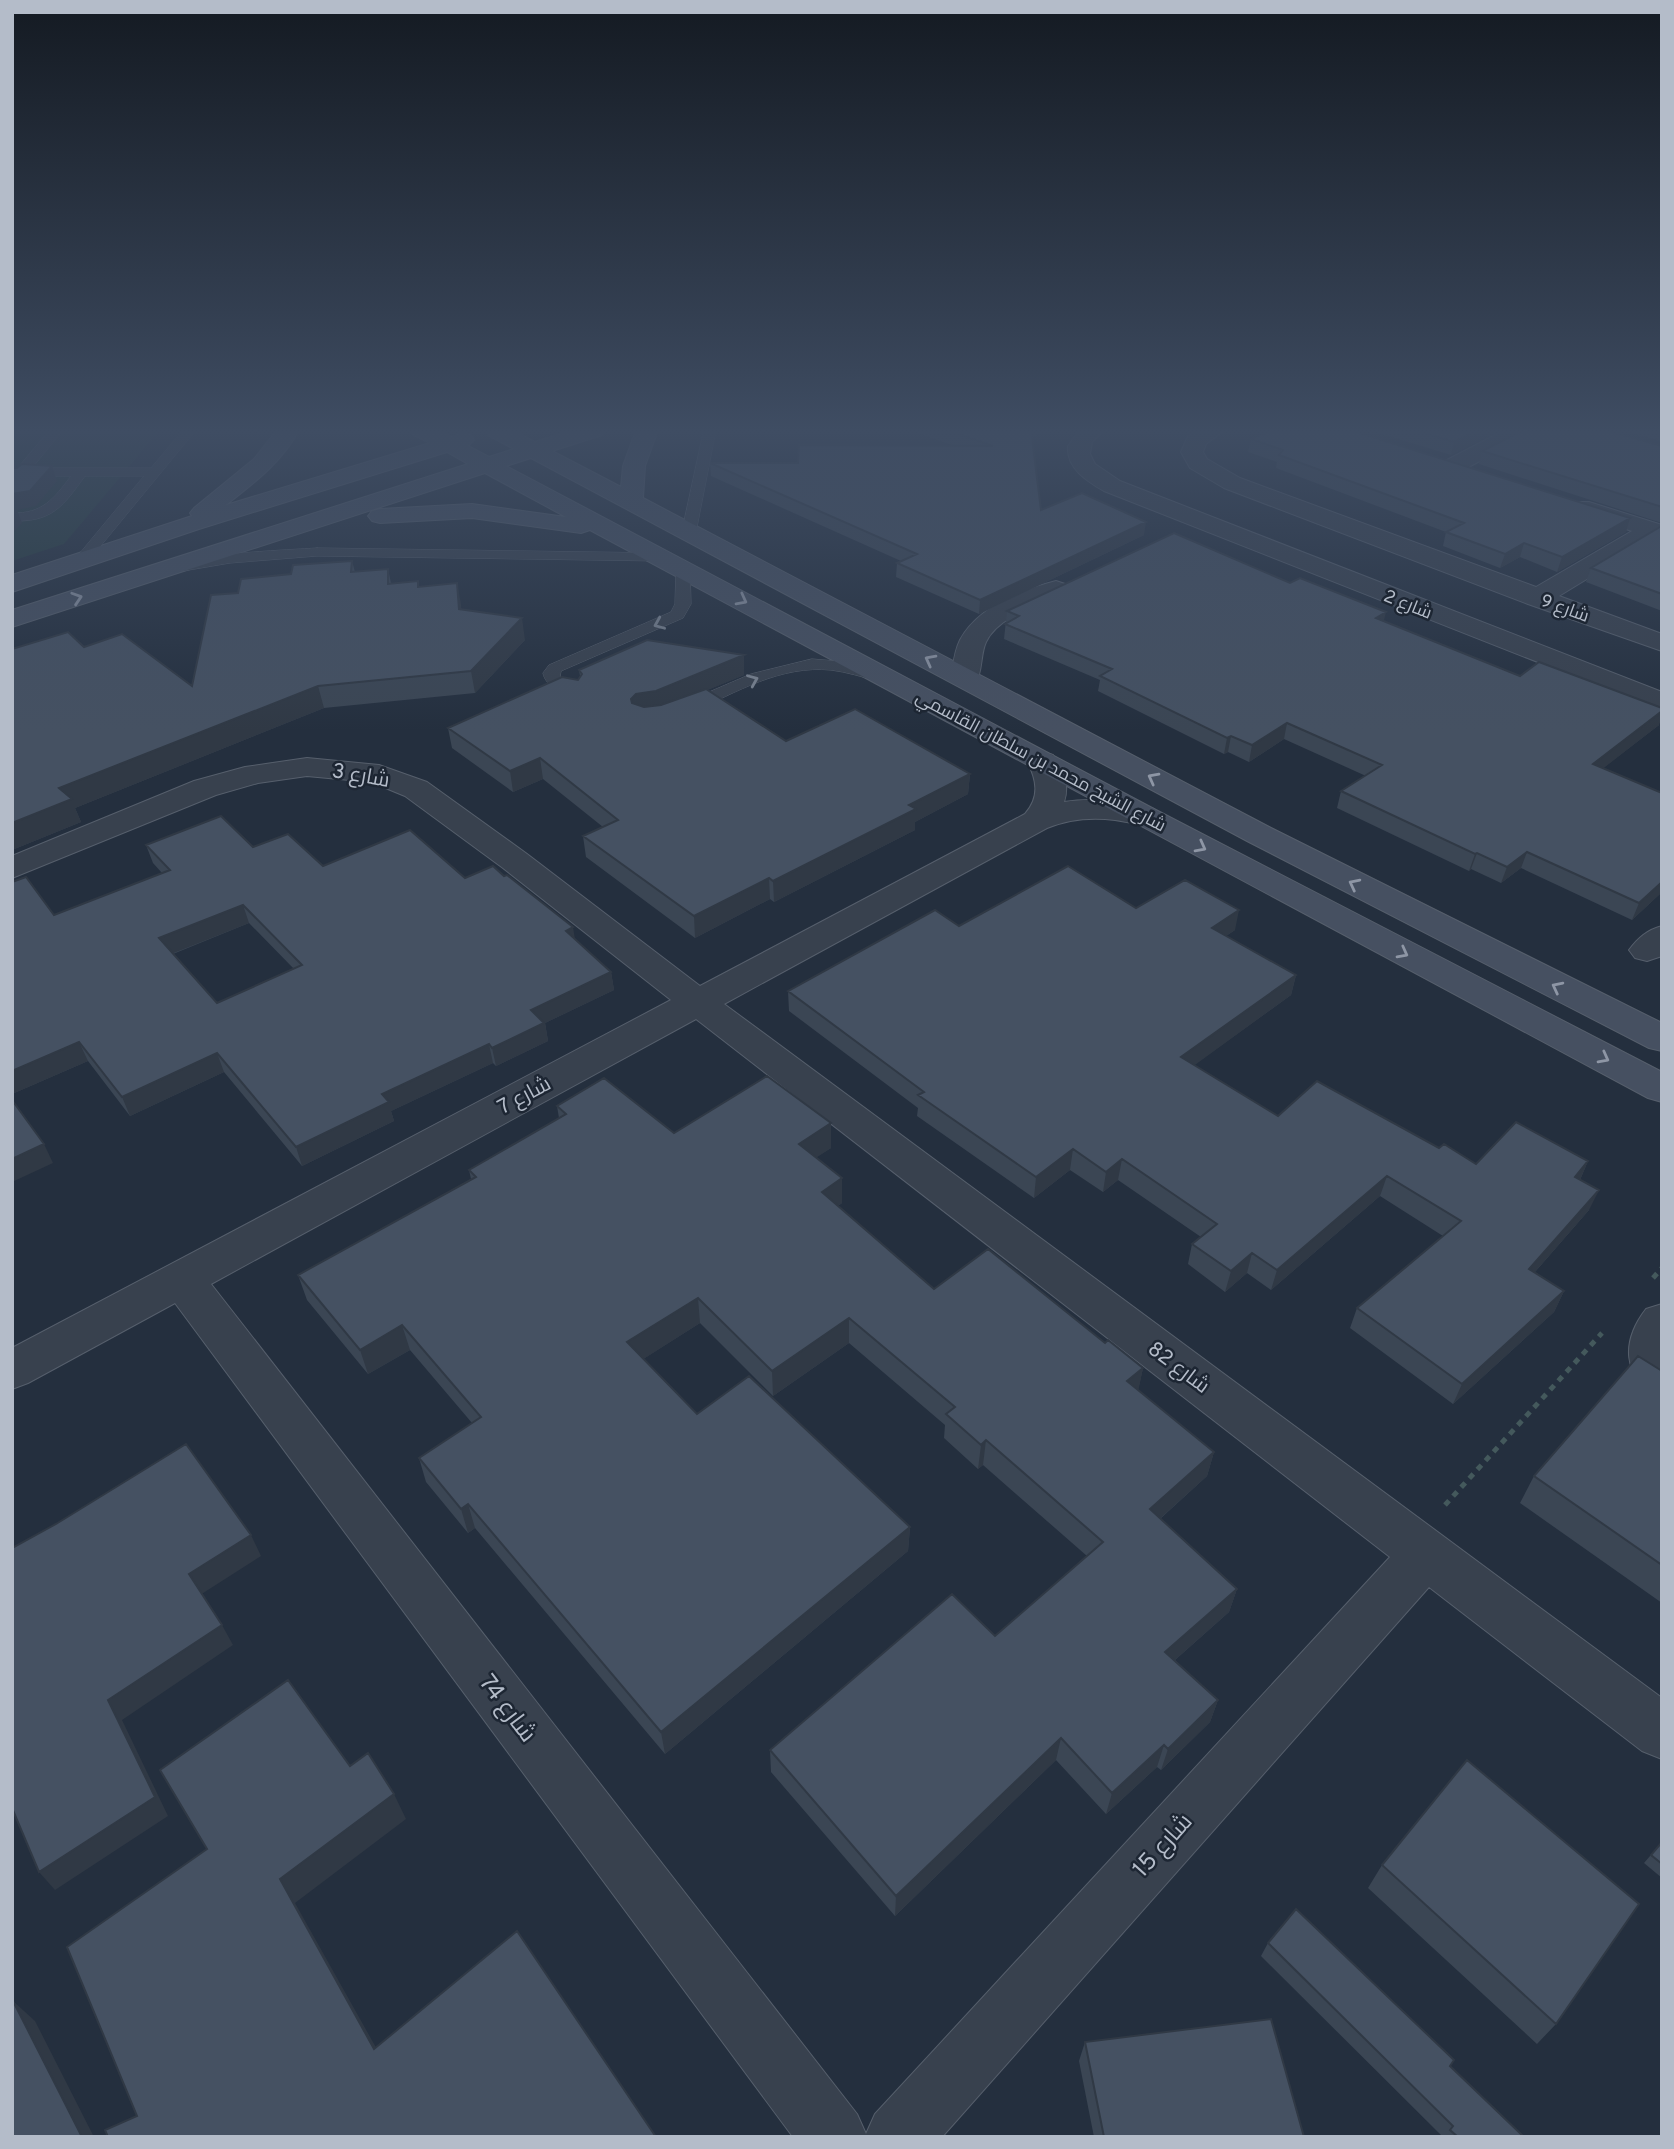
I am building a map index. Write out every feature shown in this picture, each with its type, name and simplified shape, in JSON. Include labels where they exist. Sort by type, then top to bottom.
[{"type":"main road","points":[[12,584],[172,530]]},
{"type":"main road","points":[[12,619],[285,530]]},
{"type":"main road","points":[[261,538],[300,530]]},
{"type":"main road","name":"شارع الشيخ محمد بن سلطان القاسمي","points":[[609,530],[1143,816],[1662,1089]]},
{"type":"main road","name":"شارع الشيخ محمد بن سلطان القاسمي","points":[[684,530],[1260,835],[1662,1040]]},
{"type":"street","points":[[1164,538],[1181,530]]},
{"type":"street","name":"شارع 2","points":[[1224,530],[1649,697]]},
{"type":"street","name":"شارع 9","points":[[1357,530],[1655,641]]},
{"type":"street","points":[[1537,598],[1657,531]]},
{"type":"street","points":[[965,678],[970,649],[982,629],[1006,612],[1079,578]]},
{"type":"street","points":[[1557,662],[1623,656],[1655,641]]},
{"type":"street","points":[[1623,656],[1628,678],[1649,697]]},
{"type":"street","points":[[1036,821],[1047,810],[1052,797],[1050,773],[1042,761]]},
{"type":"street","name":"شارع 3","points":[[12,867],[230,780],[307,767],[379,774],[416,789],[515,861],[697,1002]]},
{"type":"street","name":"شارع 7","points":[[12,1370],[1036,821],[1086,808],[1143,816]]},
{"type":"street","name":"شارع 82","points":[[697,1002],[1662,1732]]},
{"type":"street","name":"شارع 74","points":[[182,1279],[834,2137]]},
{"type":"street","points":[[1652,1305],[1650,1353],[1662,1374]]},
{"type":"street","name":"شارع 15","points":[[898,2137],[1418,1549]]},
{"type":"lane","points":[[80,562],[107,530]]},
{"type":"lane","points":[[142,576],[230,559],[317,552],[673,563],[682,610],[669,620],[555,668],[551,673],[552,679],[573,693]]},
{"type":"lane","points":[[629,636],[650,649]]},
{"type":"lane","points":[[674,713],[721,691],[773,672],[810,665],[830,665],[887,678]]},
{"type":"path","points":[[1652,1305],[1662,1268]]},
{"type":"path","points":[[1418,1549],[1606,1329]]},
{"type":"green space","points":[[12,530],[76,530],[64,544],[12,561]]},
{"type":"building","points":[[863,530],[1128,530],[980,600],[897,563],[917,554]]},
{"type":"building","points":[[1609,530],[1562,557],[1524,543],[1505,554],[1446,532]]},
{"type":"building","points":[[1654,530],[1662,530],[1662,594],[1591,568]]},
{"type":"building","points":[[1174,533],[1290,583],[1300,578],[1386,612],[1376,618],[1520,676],[1539,662],[1662,708],[1662,711],[1593,764],[1662,793],[1662,882],[1639,903],[1527,852],[1507,867],[1341,791],[1382,765],[1287,723],[1252,745],[1231,736],[1227,738],[1100,676],[1112,669],[1005,624],[1019,616],[1007,611]]},
{"type":"building","points":[[352,561],[351,572],[388,569],[388,584],[418,581],[418,587],[457,583],[459,609],[522,618],[471,671],[318,686],[59,788],[72,799],[12,823],[12,649],[68,632],[84,647],[122,634],[192,686],[211,595],[238,593],[241,579],[291,574],[293,565]]},
{"type":"building","points":[[647,640],[744,655],[656,691],[636,694],[631,699],[632,703],[644,707],[661,705],[706,689],[786,741],[855,709],[970,774],[909,805],[916,809],[773,881],[769,878],[694,916],[583,836],[618,820],[540,758],[510,771],[448,728],[562,677],[578,680],[582,674],[579,670]]},
{"type":"building","points":[[221,816],[253,847],[288,834],[323,866],[410,830],[465,878],[493,866],[504,876],[507,875],[573,927],[566,931],[611,972],[531,1010],[544,1023],[492,1048],[489,1044],[382,1094],[389,1102],[296,1147],[217,1053],[122,1097],[79,1042],[12,1071],[12,882],[26,877],[54,915],[170,870],[146,845]],"holes":[[[243,905],[302,965],[217,1003],[159,938]]]},
{"type":"building","points":[[1068,866],[1136,908],[1185,880],[1239,910],[1212,928],[1296,975],[1181,1057],[1278,1116],[1317,1081],[1439,1148],[1444,1144],[1476,1164],[1516,1122],[1588,1161],[1575,1177],[1599,1190],[1529,1269],[1564,1291],[1462,1384],[1357,1308],[1461,1221],[1387,1176],[1277,1270],[1252,1253],[1231,1271],[1192,1244],[1217,1224],[1122,1159],[1106,1172],[1073,1149],[1036,1177],[918,1095],[924,1092],[788,991],[935,910],[959,926]]},
{"type":"building","points":[[767,1076],[831,1123],[799,1144],[842,1178],[822,1192],[934,1289],[988,1249],[1105,1343],[1108,1340],[1143,1368],[1127,1381],[1214,1452],[1150,1509],[1237,1589],[1165,1652],[1218,1700],[1168,1749],[1164,1745],[1112,1793],[1061,1738],[896,1896],[770,1750],[952,1594],[995,1636],[1103,1542],[986,1440],[981,1445],[946,1414],[955,1407],[849,1318],[772,1371],[698,1298],[627,1342],[697,1414],[749,1376],[910,1527],[661,1732],[468,1504],[461,1509],[419,1458],[481,1417],[402,1325],[360,1350],[298,1275],[476,1177],[469,1170],[566,1114],[557,1106],[604,1078],[674,1133]]},
{"type":"building","points":[[12,1100],[44,1144],[12,1159]]},
{"type":"building","points":[[1638,1356],[1662,1371],[1662,1565],[1534,1476]]},
{"type":"building","points":[[186,1444],[251,1535],[189,1574],[222,1625],[108,1700],[155,1797],[39,1872],[12,1808],[12,1548]]},
{"type":"building","points":[[288,1680],[350,1766],[368,1753],[394,1794],[280,1879],[374,2049],[517,1931],[656,2137],[108,2137],[105,2130],[137,2116],[67,1947],[207,1849],[160,1770]]},
{"type":"building","points":[[1467,1760],[1639,1904],[1556,2024],[1382,1865]]},
{"type":"building","points":[[1662,1842],[1662,1864],[1651,1855]]},
{"type":"building","points":[[1296,1909],[1454,2060],[1450,2066],[1524,2137],[1458,2137],[1450,2130],[1453,2126],[1268,1943]]},
{"type":"building","points":[[13,2001],[82,2137],[12,2137]]},
{"type":"building","points":[[1271,2019],[1304,2137],[1104,2137],[1085,2042]]}]
